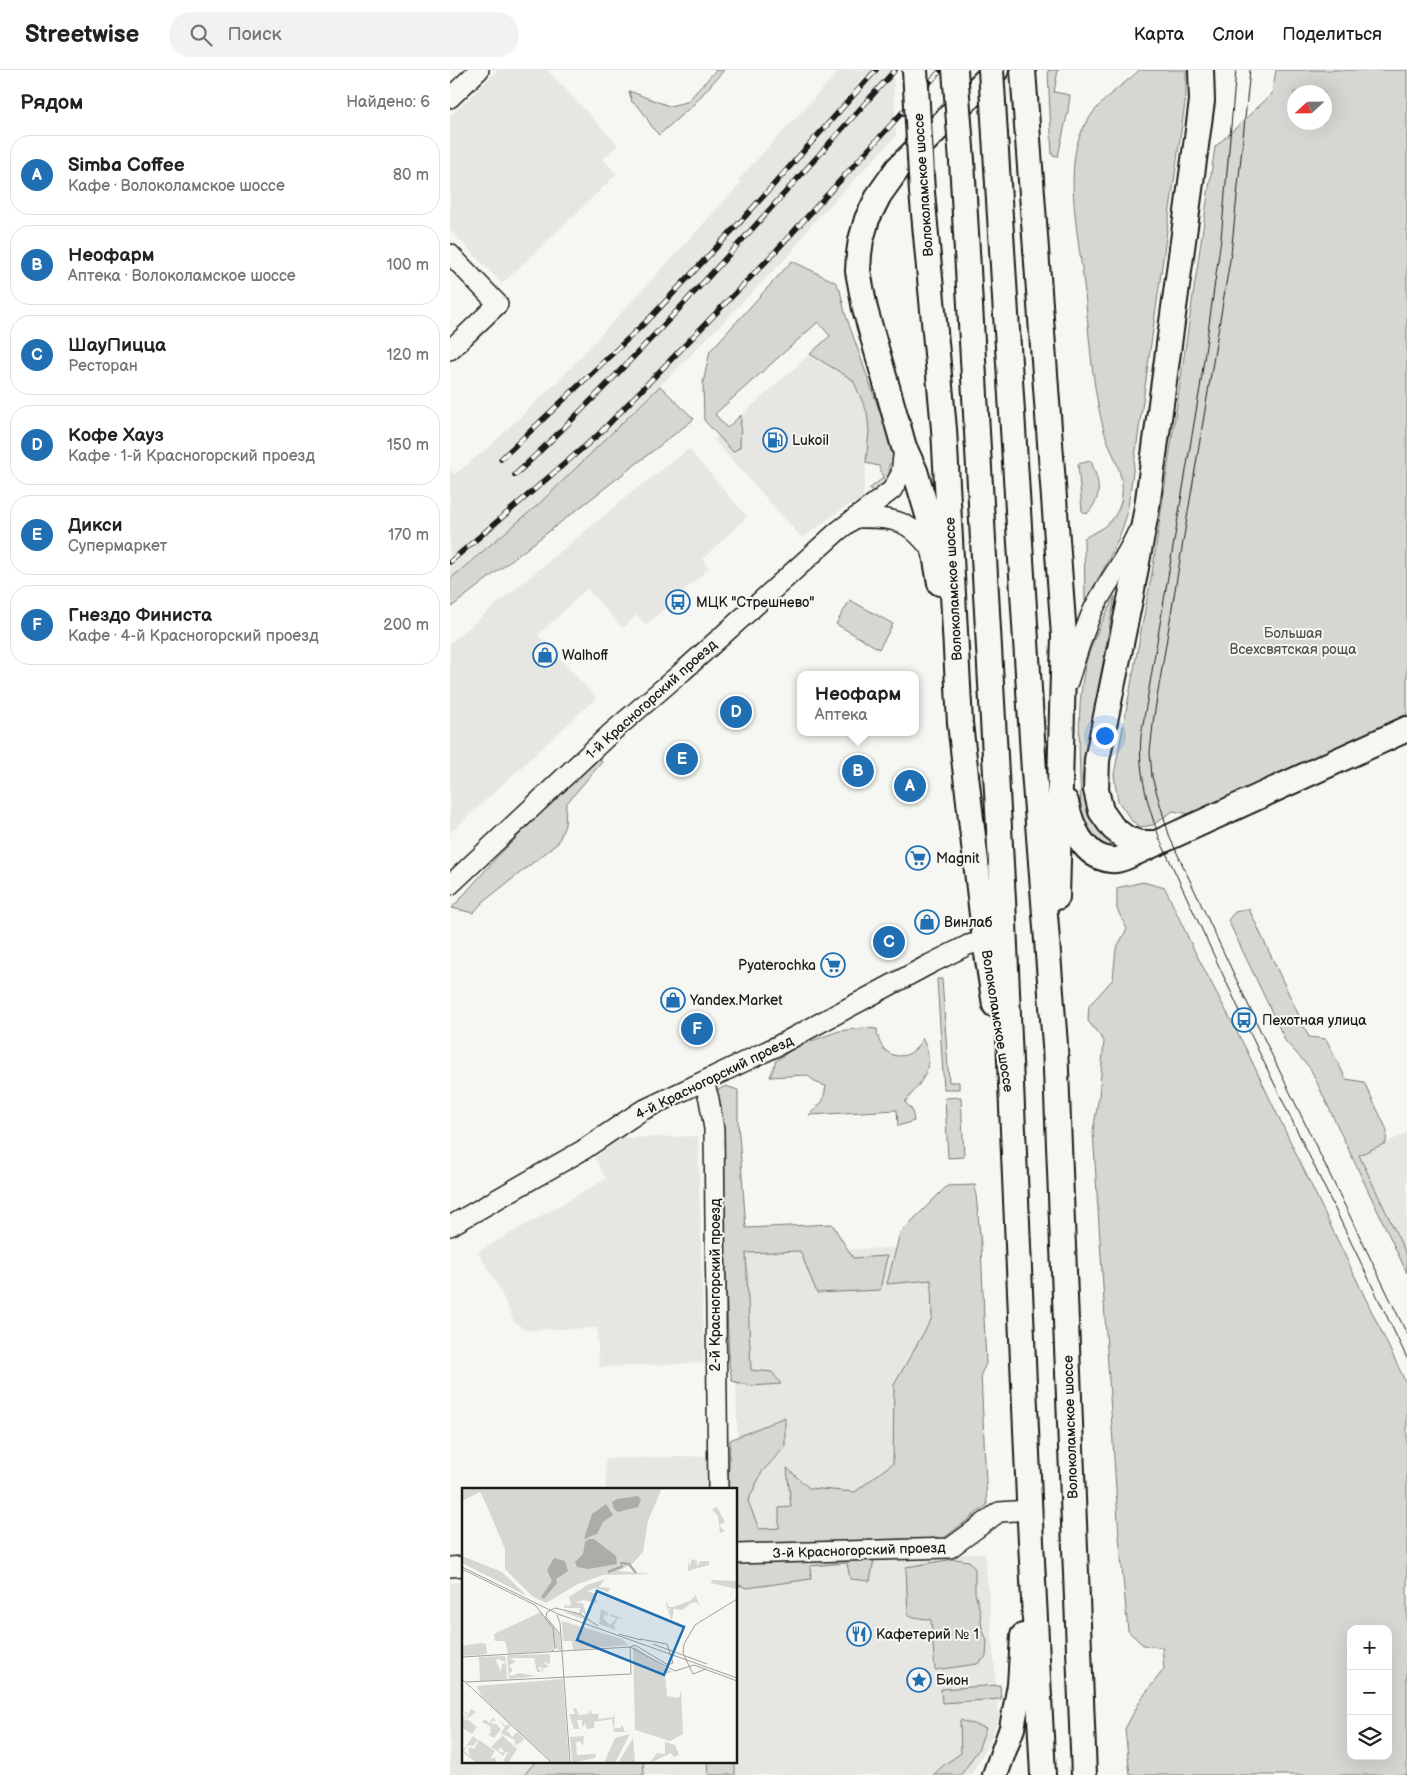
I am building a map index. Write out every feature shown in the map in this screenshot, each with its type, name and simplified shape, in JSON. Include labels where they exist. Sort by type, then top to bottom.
[{"type":"main road","name":"Волоколамское шоссе","points":[[915,70],[922,192],[945,439],[960,723],[984,941],[1012,1105]]},
{"type":"main road","name":"Волоколамское шоссе","points":[[955,70],[962,161],[1004,900],[1043,1775]]},
{"type":"main road","name":"Волоколамское шоссе","points":[[991,70],[1034,770],[1054,1019],[1084,1775]]},
{"type":"main road","points":[[960,723],[928,514],[915,471],[904,447],[861,290],[858,271],[861,240],[879,195],[898,168],[996,70]]},
{"type":"main road","name":"Волоколамское шоссе","points":[[1023,70],[1064,636],[1054,1019]]},
{"type":"main road","points":[[1157,843],[1141,843],[1127,839],[1113,828],[1101,811],[1096,790],[1097,760],[1147,506],[1202,101],[1201,70]]},
{"type":"main road","points":[[1060,775],[1069,816],[1078,837],[1088,849],[1099,857],[1112,861],[1126,857],[1407,729]]},
{"type":"main road","points":[[995,1775],[1012,1728],[1020,1686],[1030,1516]]},
{"type":"street","points":[[450,98],[479,70]]},
{"type":"street","points":[[1202,101],[1213,70]]},
{"type":"street","points":[[450,254],[498,304],[450,350]]},
{"type":"street","name":"1-й Красногорский проезд","points":[[450,885],[612,732],[690,665],[838,531],[880,500],[897,483],[903,466],[904,447]]},
{"type":"street","points":[[1063,700],[1093,610],[1128,553],[1147,506]]},
{"type":"street","points":[[855,518],[887,519],[906,525],[917,531],[936,557]]},
{"type":"street","name":"4-й Красногорский проезд","points":[[450,1226],[583,1150],[641,1111],[775,1048],[968,945],[984,941]]},
{"type":"street","name":"2-й Красногорский проезд","points":[[704,1082],[714,1129],[718,1488]]},
{"type":"street","name":"3-й Красногорский проезд","points":[[738,1554],[950,1548],[999,1512],[1030,1516]]},
{"type":"shaded area","points":[[498,70],[547,70],[618,145],[603,159],[617,174],[502,284],[450,230],[450,116]]},
{"type":"shaded area","points":[[840,70],[893,70],[896,136],[810,226],[792,252],[660,386],[539,504],[450,579],[450,470],[455,474],[490,446],[561,378],[741,183],[738,180]]},
{"type":"shaded area","points":[[810,354],[854,381],[867,412],[869,431],[863,497],[859,501],[845,507],[802,538],[714,440]]},
{"type":"shaded area","points":[[689,449],[747,517],[702,559],[709,568],[646,625],[637,615],[623,628],[587,589],[538,635],[596,698],[450,833],[450,643],[630,494]]},
{"type":"shaded area","points":[[623,1133],[626,1138],[698,1136],[704,1363],[599,1367],[597,1328],[525,1330],[514,1321],[497,1284],[478,1252],[606,1179],[595,1158]]},
{"type":"shaded area","points":[[1407,1133],[1407,1256],[1359,1155]]},
{"type":"shaded area","points":[[960,1246],[964,1524],[948,1538],[740,1543],[733,1253]]},
{"type":"shaded area","points":[[706,1456],[707,1488],[606,1488],[605,1459]]},
{"type":"shaded area","points":[[985,1553],[999,1718],[988,1745],[971,1775],[450,1775],[450,1583],[462,1582],[462,1762],[738,1762],[738,1563]]},
{"type":"green space","points":[[716,70],[724,70],[695,103],[659,135],[644,113],[632,102],[629,91],[669,106],[687,102]]},
{"type":"green space","points":[[1048,70],[1058,70],[1054,92],[1070,95],[1058,156],[1052,155]]},
{"type":"green space","points":[[1139,70],[1186,70],[1186,96],[1127,514],[1114,548],[1085,601],[1084,538],[1104,527],[1114,517],[1120,504],[1122,486],[1118,468],[1104,432],[1095,389],[1075,214],[1074,160],[1080,135],[1088,119],[1105,99]]},
{"type":"green space","name":"Большая Всехсвятская роща","points":[[1276,70],[1407,70],[1407,714],[1190,814],[1173,811],[1153,825],[1141,827],[1132,821],[1118,801],[1114,775],[1152,573],[1215,147],[1272,94]]},
{"type":"green space","points":[[792,261],[835,282],[840,290],[845,313],[893,450],[896,464],[889,464],[888,480],[878,492],[869,489],[883,478],[879,466],[866,463],[869,431],[867,412],[853,380],[810,354],[830,336],[818,322],[715,414],[727,428],[741,415],[740,447],[733,452],[704,420],[703,383],[710,351]]},
{"type":"green space","points":[[660,386],[694,419],[450,608],[450,579],[539,504]]},
{"type":"green space","points":[[1091,461],[1098,482],[1098,495],[1087,514],[1082,511],[1078,464]]},
{"type":"green space","points":[[1115,596],[1082,780],[1091,813],[1119,846],[1111,847],[1104,845],[1093,836],[1082,815],[1079,735],[1080,704],[1087,659]]},
{"type":"green space","points":[[850,600],[893,624],[879,649],[836,624]]},
{"type":"green space","points":[[600,758],[602,762],[566,804],[565,825],[558,843],[483,902],[473,913],[452,908],[498,856],[595,759]]},
{"type":"green space","points":[[1143,882],[1165,888],[1193,948],[1246,1049],[1407,1385],[1407,1775],[1130,1775],[1125,1729],[1141,1699],[1164,1669],[1162,1647],[1143,1645],[1128,1631],[1119,1536],[1093,1131],[1099,1096],[1104,1041],[1088,1021],[1089,1005],[1113,979],[1116,949],[1127,929],[1117,909],[1117,888]]},
{"type":"green space","points":[[1249,909],[1309,1037],[1326,1039],[1346,1079],[1364,1082],[1387,1130],[1386,1143],[1359,1155],[1407,1256],[1407,1273],[1310,1068],[1286,1042],[1228,920],[1235,912]]},
{"type":"green space","points":[[937,979],[942,979],[949,1082],[959,1082],[959,1089],[944,1089]]},
{"type":"green space","points":[[864,1028],[877,1029],[883,1047],[889,1053],[896,1056],[910,1053],[917,1047],[922,1038],[928,1057],[928,1065],[922,1079],[905,1102],[912,1110],[914,1121],[898,1126],[897,1110],[809,1115],[823,1101],[826,1086],[817,1083],[807,1075],[770,1077],[776,1061],[795,1047],[839,1031]]},
{"type":"green space","points":[[726,1086],[738,1090],[738,1121],[746,1228],[832,1224],[853,1258],[887,1256],[880,1290],[817,1293],[800,1251],[746,1253],[751,1370],[772,1372],[781,1384],[751,1386],[732,1381],[729,1363],[722,1167],[716,1096],[718,1090]]},
{"type":"green space","points":[[961,1097],[964,1157],[948,1158],[945,1098]]},
{"type":"green space","points":[[975,1185],[981,1245],[986,1364],[981,1374],[987,1505],[940,1541],[877,1544],[870,1581],[850,1579],[847,1563],[810,1566],[811,1579],[747,1588],[738,1585],[738,1488],[728,1488],[730,1440],[785,1417],[785,1447],[762,1472],[748,1501],[759,1529],[779,1528],[779,1508],[791,1507],[787,1468],[809,1488],[855,1492],[893,1463],[894,1385],[932,1318],[931,1280],[887,1284],[900,1233],[947,1186]]},
{"type":"green space","points":[[954,1559],[969,1561],[975,1569],[975,1593],[982,1628],[987,1641],[986,1657],[977,1664],[935,1670],[931,1620],[908,1616],[906,1567]]},
{"type":"green space","points":[[1000,1685],[1001,1699],[942,1703],[941,1689]]},
{"type":"green space","points":[[960,1720],[986,1728],[978,1750],[961,1775],[933,1775],[961,1753]]},
{"type":"green space","points":[[535,1762],[643,1762],[644,1775],[524,1775]]},
{"type":"green space","points":[[707,1762],[735,1762],[735,1775],[708,1775]]},
{"type":"tram line","points":[[1236,70],[1221,239],[1200,388],[1141,736],[1141,763],[1148,803],[1161,842],[1259,1052],[1407,1358]]},
{"type":"tram line","points":[[1250,70],[1231,254],[1154,716],[1150,752],[1152,777],[1170,838],[1268,1047],[1407,1334]]},
{"type":"railway","points":[[501,459],[651,317],[742,220],[876,70]]},
{"type":"railway","points":[[515,475],[565,427],[661,327],[756,225],[895,70]]},
{"type":"railway","points":[[450,562],[599,434],[774,253],[941,70]]},
{"type":"place","name":"Lukoil","points":[[775,440]]},
{"type":"place","name":"МЦК \"Стрешнево\"","points":[[678,602]]},
{"type":"place","name":"Walhoff","points":[[545,655]]},
{"type":"place","name":"Кофе Хауз","points":[[736,712]]},
{"type":"place","name":"Дикси","points":[[682,759]]},
{"type":"place","name":"Неофарм","points":[[858,771]]},
{"type":"place","name":"Simba Coffee","points":[[910,786]]},
{"type":"place","name":"Magnit","points":[[918,858]]},
{"type":"place","name":"Винлаб","points":[[927,922]]},
{"type":"place","name":"ШауПицца","points":[[889,942]]},
{"type":"place","name":"Pyaterochka","points":[[833,965]]},
{"type":"place","name":"Yandex.Market","points":[[673,1000]]},
{"type":"place","name":"Пехотная улица","points":[[1244,1020]]},
{"type":"place","name":"Гнездо Финиста","points":[[697,1029]]},
{"type":"place","name":"Кафетерий № 1","points":[[859,1634]]},
{"type":"place","name":"Бион","points":[[919,1680]]}]
